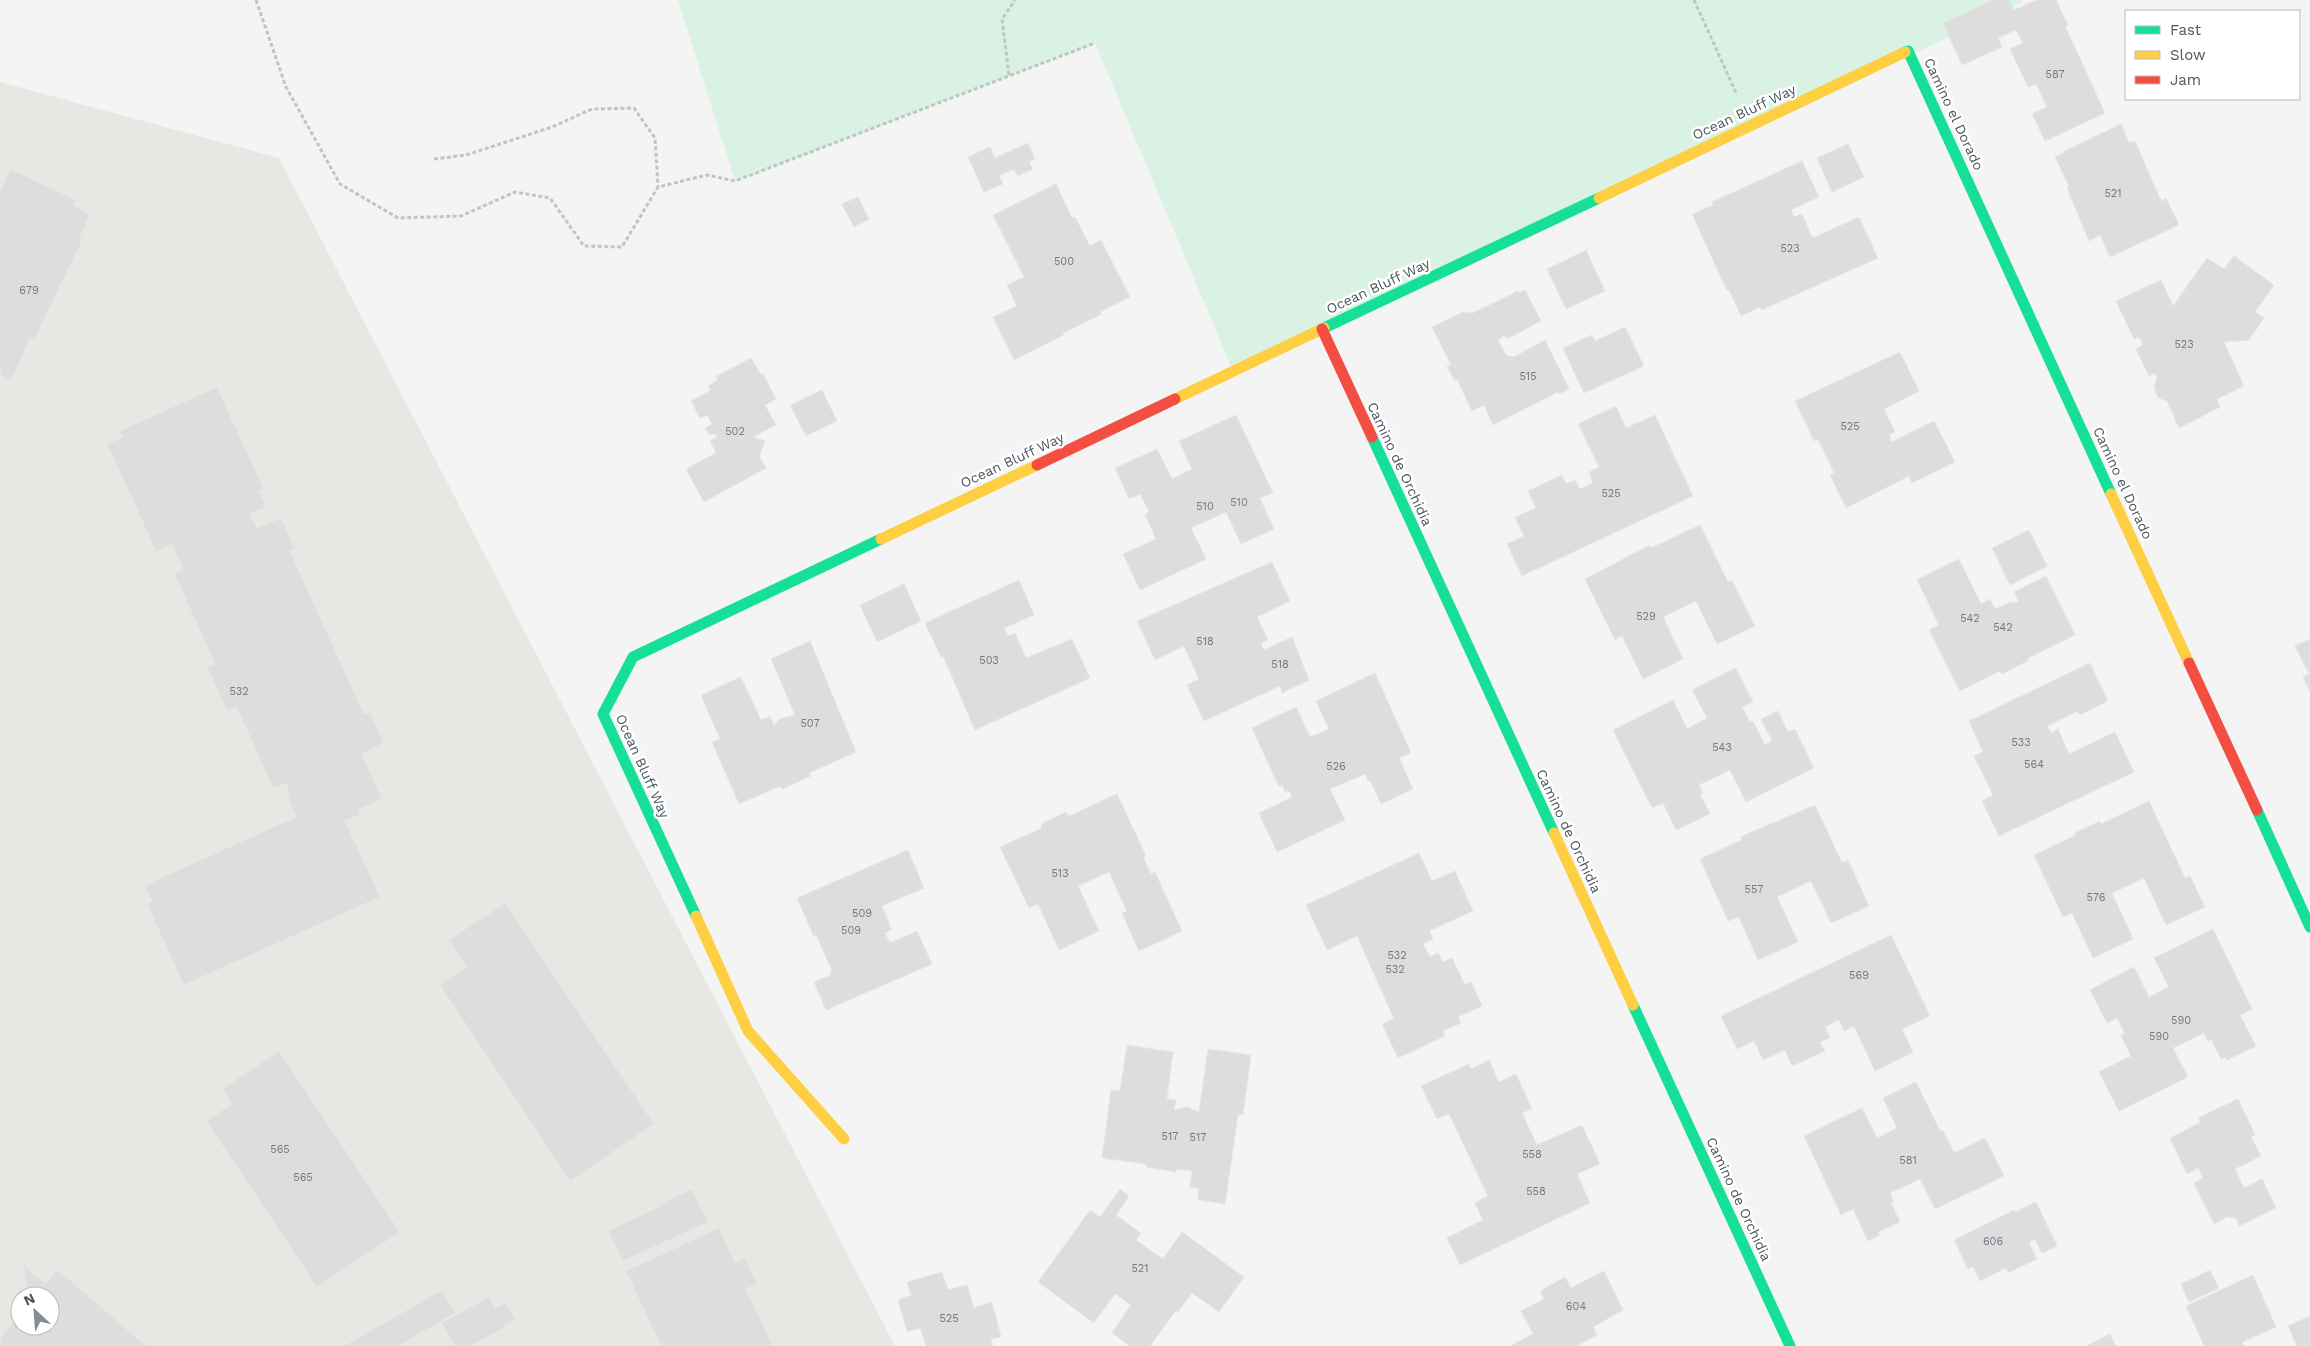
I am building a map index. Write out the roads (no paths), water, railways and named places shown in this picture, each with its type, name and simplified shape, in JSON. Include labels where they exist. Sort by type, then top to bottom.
[{"type":"street","name":"Ocean Bluff Way","points":[[844,1139],[748,1032],[603,714],[633,657],[1908,51]]},
{"type":"street","name":"Camino el Dorado","points":[[1908,51],[2310,927]]},
{"type":"street","name":"Camino de Orchidia","points":[[1322,329],[1790,1346]]}]
